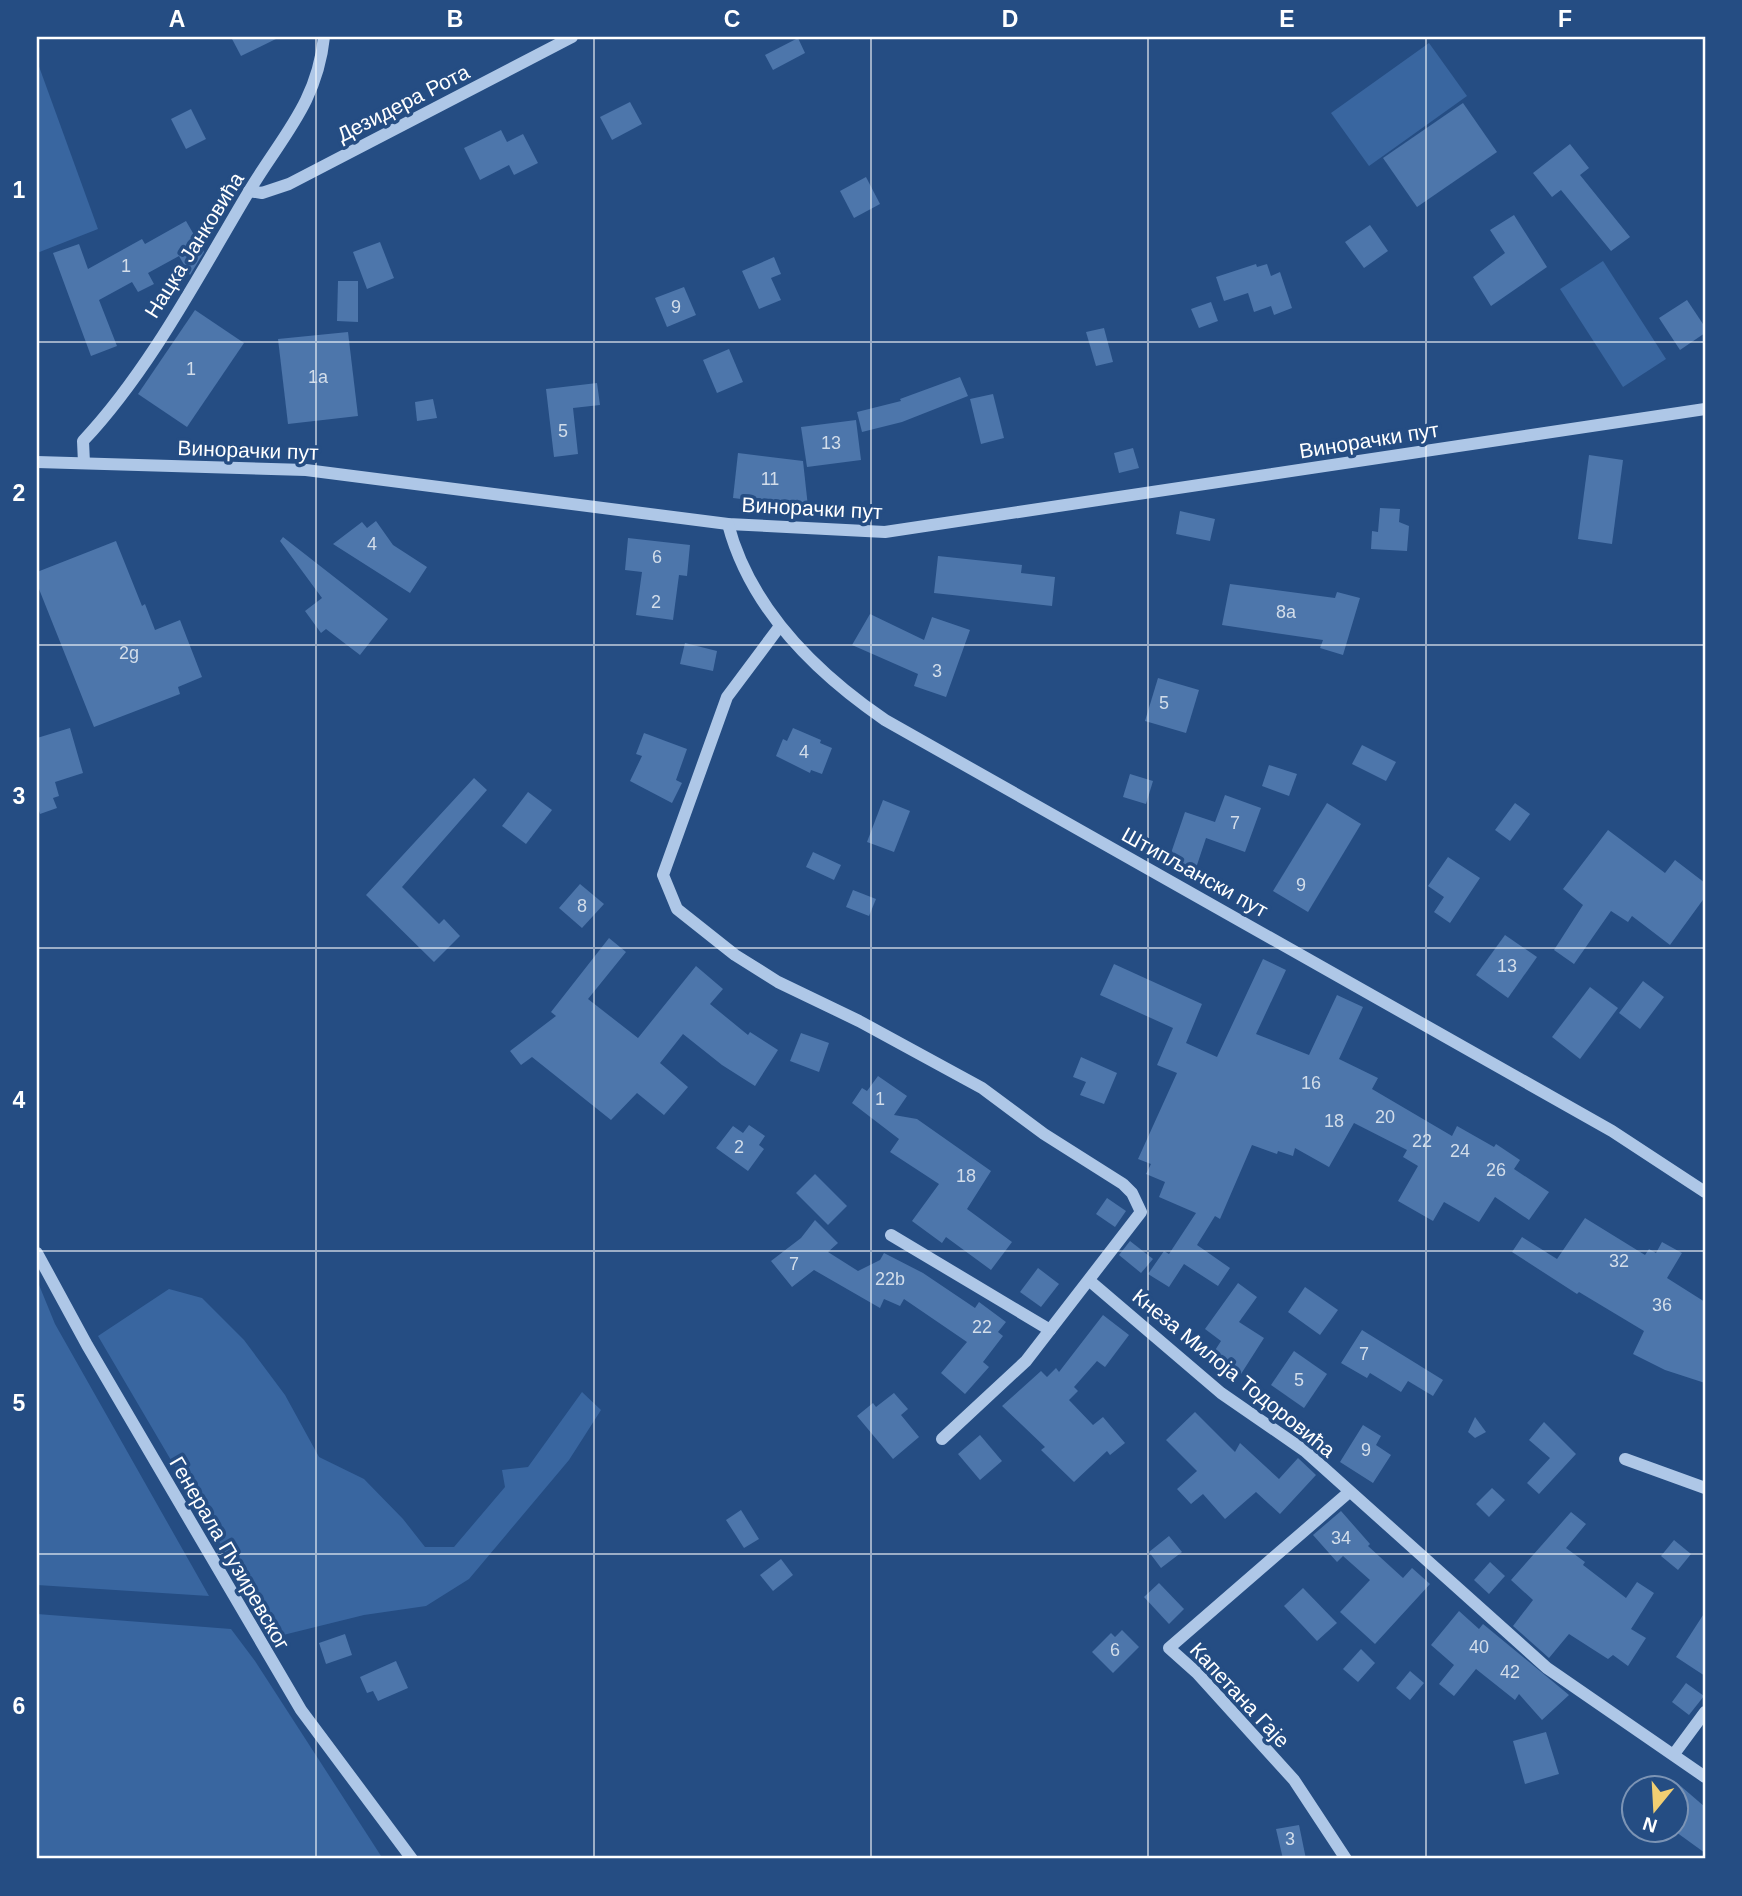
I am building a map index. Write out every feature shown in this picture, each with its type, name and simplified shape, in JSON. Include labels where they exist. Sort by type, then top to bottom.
[{"type":"street","name":"Нацка Јанковића","points":[[84,463],[83,441],[106,416],[209,263],[249,191],[308,101],[321,68],[324,37]]},
{"type":"street","name":"Дезидера Рота","points":[[249,191],[261,193],[289,184],[572,37]]},
{"type":"street","name":"Винорачки пут","points":[[37,462],[306,470],[728,524],[885,532],[1705,409]]},
{"type":"street","name":"Штипљански пут","points":[[728,524],[738,559],[780,626],[845,693],[885,720],[1612,1131],[1705,1192]]},
{"type":"street","points":[[780,626],[727,697],[663,875],[677,909],[746,962],[982,1088],[1122,1184],[1132,1193],[1141,1212],[1091,1282],[1009,1379],[942,1439]]},
{"type":"street","points":[[891,1235],[1050,1330]]},
{"type":"street","name":"Генерала Пузиревског","points":[[37,1253],[87,1345],[301,1710],[412,1859]]},
{"type":"street","name":"Кнеза Милоја Тодоровића","points":[[1091,1282],[1221,1392],[1305,1451],[1348,1493],[1547,1668],[1705,1777]]},
{"type":"street","points":[[1625,1459],[1705,1488]]},
{"type":"street","name":"Капетана Гаје","points":[[1346,1859],[1294,1780],[1197,1673],[1169,1648],[1348,1493]]},
{"type":"street","points":[[1674,1754],[1705,1712]]},
{"type":"shaded area","points":[[1429,43],[1467,96],[1369,166],[1331,113]]},
{"type":"shaded area","points":[[37,61],[98,229],[37,253]]},
{"type":"shaded area","points":[[1603,261],[1666,359],[1623,387],[1560,289]]},
{"type":"shaded area","points":[[37,1280],[55,1324],[209,1596],[37,1585]]},
{"type":"shaded area","points":[[169,1289],[202,1298],[244,1340],[285,1395],[319,1457],[364,1479],[403,1519],[425,1547],[454,1547],[505,1487],[502,1470],[528,1467],[582,1392],[601,1410],[569,1460],[469,1579],[426,1606],[364,1615],[275,1637],[98,1336]]},
{"type":"shaded area","points":[[37,1614],[231,1629],[255,1661],[383,1859],[37,1859]]},
{"type":"building","points":[[231,37],[280,37],[241,56]]},
{"type":"building","points":[[798,38],[805,53],[773,70],[765,55]]},
{"type":"building","points":[[630,102],[642,124],[612,140],[600,117]]},
{"type":"building","points":[[1463,103],[1497,152],[1417,207],[1383,158]]},
{"type":"building","points":[[191,109],[206,139],[186,149],[171,119]]},
{"type":"building","points":[[501,130],[507,142],[523,134],[538,163],[514,175],[509,165],[480,180],[464,148]]},
{"type":"building","points":[[1570,144],[1589,168],[1580,175],[1630,237],[1611,251],[1561,190],[1552,197],[1533,173]]},
{"type":"building","points":[[866,177],[880,204],[854,218],[840,191]]},
{"type":"building","points":[[1514,215],[1547,267],[1491,306],[1473,277],[1505,253],[1490,230]]},
{"type":"building","points":[[186,221],[204,252],[190,275],[179,256],[148,273],[154,284],[138,292],[132,282],[99,300],[117,346],[91,356],[53,253],[79,244],[88,269],[142,239],[145,244]]},
{"type":"building","points":[[1370,225],[1388,251],[1364,268],[1345,242]]},
{"type":"building","points":[[380,242],[394,278],[367,289],[353,252]]},
{"type":"building","points":[[774,257],[781,274],[771,278],[781,300],[759,309],[742,271]]},
{"type":"building","points":[[1256,264],[1257,267],[1267,264],[1271,276],[1280,272],[1292,308],[1274,315],[1271,306],[1254,312],[1248,293],[1224,301],[1216,277]]},
{"type":"building","points":[[338,281],[358,281],[358,322],[337,321]]},
{"type":"building","points":[[684,287],[696,315],[667,327],[655,298]]},
{"type":"building","points":[[1687,300],[1705,327],[1705,333],[1680,350],[1659,318]]},
{"type":"building","points":[[1211,302],[1218,321],[1199,328],[1191,309]]},
{"type":"building","points":[[195,310],[244,343],[187,427],[138,394]]},
{"type":"building","points":[[1104,328],[1113,362],[1096,366],[1086,332]]},
{"type":"building","points":[[348,332],[358,416],[288,424],[278,339]]},
{"type":"building","points":[[729,349],[743,382],[717,393],[703,360]]},
{"type":"building","points":[[960,377],[968,396],[902,422],[862,432],[857,412],[901,401],[900,399]]},
{"type":"building","points":[[597,383],[600,405],[573,408],[578,454],[554,457],[546,389]]},
{"type":"building","points":[[993,394],[1004,438],[981,444],[970,399]]},
{"type":"building","points":[[433,399],[437,418],[417,421],[415,402]]},
{"type":"building","points":[[856,420],[861,460],[807,467],[801,427]]},
{"type":"building","points":[[1133,448],[1139,468],[1119,473],[1114,453]]},
{"type":"building","points":[[738,453],[803,461],[808,507],[733,498]]},
{"type":"building","points":[[1589,455],[1623,460],[1612,544],[1578,539]]},
{"type":"building","points":[[1380,508],[1400,509],[1399,522],[1409,526],[1407,551],[1371,549],[1372,531],[1378,532]]},
{"type":"building","points":[[1180,511],[1215,519],[1210,541],[1176,534]]},
{"type":"building","points":[[376,521],[393,545],[427,567],[410,593],[333,544],[362,522],[367,528]]},
{"type":"building","points":[[283,537],[388,619],[360,655],[326,629],[321,633],[305,611],[322,598],[280,541]]},
{"type":"building","points":[[628,538],[690,545],[687,576],[679,575],[673,620],[636,615],[642,572],[625,570]]},
{"type":"building","points":[[116,541],[142,606],[145,604],[155,630],[180,620],[202,677],[178,687],[180,694],[94,727],[37,584],[37,572]]},
{"type":"building","points":[[938,556],[1022,565],[1021,573],[1055,577],[1052,606],[934,593]]},
{"type":"building","points":[[1230,584],[1335,598],[1337,592],[1360,598],[1343,655],[1320,648],[1323,640],[1222,625]]},
{"type":"building","points":[[870,614],[924,640],[932,617],[970,630],[946,697],[914,686],[918,674],[852,645]]},
{"type":"building","points":[[685,643],[717,651],[713,671],[680,664]]},
{"type":"building","points":[[1158,678],[1199,690],[1186,733],[1145,721]]},
{"type":"building","points":[[70,728],[83,773],[55,782],[59,796],[53,798],[57,808],[40,814],[37,805],[37,738]]},
{"type":"building","points":[[793,728],[832,748],[822,774],[811,770],[810,773],[776,756],[783,739],[787,741]]},
{"type":"building","points":[[644,733],[687,749],[676,780],[682,783],[672,803],[630,781],[642,756],[636,754]]},
{"type":"building","points":[[1362,745],[1396,762],[1386,781],[1352,764]]},
{"type":"building","points":[[1269,765],[1297,774],[1289,796],[1262,786]]},
{"type":"building","points":[[1130,774],[1153,781],[1146,804],[1123,797]]},
{"type":"building","points":[[474,778],[487,790],[402,887],[439,924],[444,919],[460,936],[434,962],[366,895]]},
{"type":"building","points":[[528,792],[552,810],[526,844],[502,826]]},
{"type":"building","points":[[1225,795],[1261,808],[1245,852],[1206,838],[1196,868],[1169,859],[1185,812],[1215,822]]},
{"type":"building","points":[[883,800],[910,811],[894,852],[867,842]]},
{"type":"building","points":[[1327,803],[1361,824],[1308,912],[1273,891]]},
{"type":"building","points":[[1515,803],[1530,814],[1510,841],[1495,830]]},
{"type":"building","points":[[1608,830],[1665,873],[1675,860],[1705,883],[1705,897],[1670,945],[1632,916],[1628,922],[1611,911],[1574,964],[1554,950],[1583,905],[1563,889]]},
{"type":"building","points":[[813,852],[841,865],[834,880],[806,867]]},
{"type":"building","points":[[1448,857],[1480,878],[1450,923],[1434,912],[1444,897],[1428,886]]},
{"type":"building","points":[[580,884],[604,904],[582,928],[559,908]]},
{"type":"building","points":[[853,890],[876,899],[869,916],[846,907]]},
{"type":"building","points":[[1505,935],[1537,957],[1508,998],[1476,975]]},
{"type":"building","points":[[609,938],[626,952],[588,999],[638,1038],[696,966],[723,989],[710,1004],[748,1035],[750,1032],[778,1050],[755,1086],[722,1065],[683,1034],[660,1063],[688,1087],[664,1115],[637,1093],[611,1120],[532,1057],[521,1065],[510,1051],[556,1016],[551,1012]]},
{"type":"building","points":[[1263,959],[1286,970],[1256,1034],[1309,1055],[1337,995],[1363,1007],[1339,1059],[1378,1078],[1372,1089],[1452,1136],[1457,1126],[1494,1147],[1496,1144],[1520,1160],[1514,1169],[1549,1192],[1529,1220],[1495,1197],[1479,1222],[1444,1202],[1433,1221],[1398,1201],[1418,1166],[1403,1157],[1407,1150],[1354,1123],[1329,1167],[1295,1148],[1293,1156],[1278,1151],[1277,1154],[1252,1145],[1220,1219],[1215,1216],[1197,1245],[1230,1268],[1218,1286],[1184,1264],[1169,1287],[1148,1274],[1164,1251],[1169,1254],[1196,1213],[1159,1197],[1165,1182],[1146,1174],[1151,1164],[1138,1159],[1177,1073],[1157,1065],[1173,1028],[1100,995],[1114,964],[1202,1004],[1186,1043],[1217,1057]]},
{"type":"building","points":[[1643,981],[1664,997],[1640,1029],[1619,1013]]},
{"type":"building","points":[[1590,987],[1618,1008],[1580,1059],[1552,1037]]},
{"type":"building","points":[[801,1033],[829,1043],[819,1072],[790,1061]]},
{"type":"building","points":[[1081,1057],[1117,1073],[1104,1104],[1080,1095],[1086,1082],[1073,1077]]},
{"type":"building","points":[[878,1076],[907,1096],[894,1115],[917,1119],[991,1171],[967,1209],[1012,1242],[991,1270],[946,1237],[942,1243],[912,1221],[939,1184],[890,1152],[899,1139],[852,1103],[862,1088],[867,1091]]},
{"type":"building","points":[[749,1125],[765,1136],[759,1145],[764,1149],[748,1171],[716,1148],[733,1126],[743,1133]]},
{"type":"building","points":[[815,1174],[847,1206],[828,1225],[796,1193]]},
{"type":"building","points":[[1107,1198],[1126,1211],[1115,1227],[1096,1214]]},
{"type":"building","points":[[1585,1218],[1645,1255],[1649,1249],[1656,1253],[1662,1242],[1682,1253],[1667,1278],[1705,1302],[1705,1383],[1665,1370],[1633,1354],[1644,1331],[1579,1292],[1577,1294],[1512,1252],[1522,1237],[1557,1259]]},
{"type":"building","points":[[815,1220],[838,1243],[828,1252],[858,1271],[880,1260],[884,1253],[923,1273],[975,1308],[979,1302],[1006,1322],[998,1332],[1003,1336],[983,1362],[989,1367],[965,1394],[941,1373],[967,1342],[904,1299],[900,1306],[884,1299],[880,1308],[814,1270],[792,1287],[771,1261],[801,1238]]},
{"type":"building","points":[[1130,1241],[1153,1259],[1141,1273],[1119,1255]]},
{"type":"building","points":[[1038,1268],[1059,1284],[1041,1307],[1020,1292]]},
{"type":"building","points":[[1238,1283],[1257,1297],[1239,1322],[1264,1338],[1241,1374],[1212,1355],[1221,1341],[1205,1329]]},
{"type":"building","points":[[1305,1287],[1338,1310],[1320,1335],[1288,1312]]},
{"type":"building","points":[[1103,1315],[1129,1335],[1105,1367],[1097,1361],[1074,1387],[1078,1391],[1069,1400],[1093,1425],[1103,1417],[1125,1443],[1110,1455],[1107,1451],[1074,1482],[1041,1450],[1045,1447],[1002,1406],[1041,1371],[1047,1377],[1056,1368],[1059,1372]]},
{"type":"building","points":[[1362,1330],[1443,1380],[1433,1396],[1408,1381],[1401,1392],[1370,1373],[1367,1378],[1341,1363]]},
{"type":"building","points":[[1294,1351],[1327,1374],[1304,1408],[1271,1385]]},
{"type":"building","points":[[894,1393],[908,1409],[901,1415],[919,1437],[893,1459],[857,1416],[873,1403],[876,1407]]},
{"type":"building","points":[[1195,1412],[1235,1452],[1240,1443],[1279,1479],[1298,1458],[1316,1475],[1280,1514],[1256,1492],[1225,1519],[1203,1494],[1191,1504],[1177,1489],[1197,1471],[1166,1440]]},
{"type":"building","points":[[1475,1417],[1486,1432],[1475,1438],[1468,1432]]},
{"type":"building","points":[[1544,1422],[1576,1454],[1539,1494],[1527,1483],[1550,1458],[1529,1440]]},
{"type":"building","points":[[1363,1425],[1381,1436],[1376,1445],[1391,1455],[1373,1483],[1340,1462]]},
{"type":"building","points":[[980,1435],[1002,1461],[980,1480],[958,1454]]},
{"type":"building","points":[[1492,1488],[1505,1500],[1489,1517],[1476,1504]]},
{"type":"building","points":[[741,1510],[759,1539],[744,1548],[726,1520]]},
{"type":"building","points":[[1341,1511],[1370,1544],[1368,1546],[1403,1578],[1412,1568],[1430,1584],[1375,1644],[1340,1612],[1370,1580],[1343,1556],[1337,1562],[1313,1535]]},
{"type":"building","points":[[1571,1512],[1586,1524],[1566,1548],[1585,1562],[1583,1565],[1626,1598],[1637,1582],[1654,1593],[1631,1629],[1646,1638],[1628,1666],[1613,1655],[1608,1659],[1569,1634],[1549,1658],[1513,1626],[1533,1600],[1511,1580]]},
{"type":"building","points":[[1169,1536],[1182,1552],[1161,1568],[1149,1552]]},
{"type":"building","points":[[1674,1540],[1691,1554],[1678,1570],[1661,1556]]},
{"type":"building","points":[[781,1559],[793,1575],[773,1591],[760,1575]]},
{"type":"building","points":[[1490,1562],[1505,1576],[1489,1594],[1474,1580]]},
{"type":"building","points":[[1159,1583],[1184,1609],[1169,1624],[1144,1597]]},
{"type":"building","points":[[1303,1588],[1337,1623],[1317,1641],[1284,1606]]},
{"type":"building","points":[[1459,1611],[1479,1629],[1483,1624],[1569,1695],[1542,1720],[1519,1694],[1515,1700],[1476,1669],[1454,1696],[1439,1684],[1454,1665],[1431,1645]]},
{"type":"building","points":[[1705,1612],[1705,1676],[1676,1657]]},
{"type":"building","points":[[1122,1630],[1139,1647],[1113,1673],[1092,1652],[1111,1633],[1115,1637]]},
{"type":"building","points":[[345,1634],[352,1655],[326,1664],[319,1643]]},
{"type":"building","points":[[1361,1649],[1375,1663],[1358,1682],[1343,1669]]},
{"type":"building","points":[[396,1661],[408,1688],[378,1701],[373,1691],[367,1693],[360,1677]]},
{"type":"building","points":[[1410,1671],[1424,1683],[1410,1700],[1396,1688]]},
{"type":"building","points":[[1686,1683],[1704,1696],[1689,1715],[1672,1702]]},
{"type":"building","points":[[1546,1732],[1559,1774],[1525,1784],[1513,1741]]},
{"type":"building","points":[[1690,1794],[1705,1807],[1705,1853],[1690,1842]]},
{"type":"building","points":[[1299,1825],[1306,1859],[1283,1859],[1276,1829]]}]
